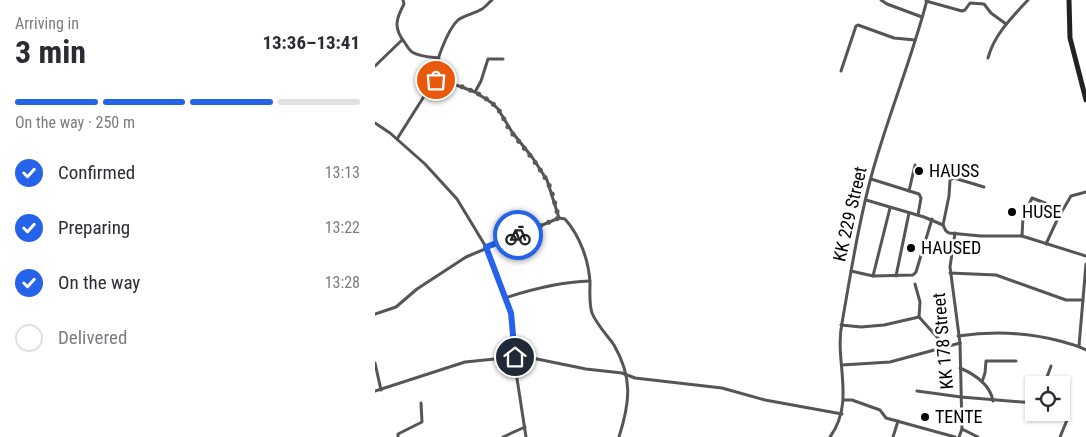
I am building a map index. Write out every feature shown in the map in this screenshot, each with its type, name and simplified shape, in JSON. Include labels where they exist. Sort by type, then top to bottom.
[{"type":"main road","points":[[1069,0],[1070,38],[1086,100]]},
{"type":"street","points":[[404,0],[397,28],[402,40],[413,52],[421,56],[439,58]]},
{"type":"street","points":[[397,139],[435,79],[434,76],[445,40],[456,22],[483,9],[492,0]]},
{"type":"street","points":[[881,0],[922,17]]},
{"type":"street","points":[[988,58],[991,48],[1006,24],[1027,0]]},
{"type":"street","points":[[926,1],[964,11],[970,3],[984,4],[991,13],[1006,24]]},
{"type":"street","name":"KK 229 Street","points":[[830,437],[837,428],[842,414],[844,400],[841,325],[866,200],[926,1]]},
{"type":"street","points":[[841,71],[855,26],[858,25],[894,38],[915,40]]},
{"type":"street","points":[[375,66],[402,40]]},
{"type":"street","points":[[475,92],[488,60],[503,59]]},
{"type":"street","points":[[435,79],[475,92],[498,109],[548,183],[559,218]]},
{"type":"street","points":[[375,123],[397,139],[425,164],[457,199],[486,247],[513,320],[516,372],[526,437]]},
{"type":"street","points":[[909,191],[915,165]]},
{"type":"street","points":[[943,225],[950,180],[954,178],[984,187]]},
{"type":"street","points":[[871,179],[920,196],[918,215]]},
{"type":"street","points":[[1046,244],[1060,213],[1072,194],[1086,192]]},
{"type":"street","points":[[1022,236],[1023,217],[1032,198],[1045,202],[1060,213]]},
{"type":"street","points":[[866,200],[932,219],[943,225],[946,231],[981,236],[1022,236],[1086,256]]},
{"type":"street","points":[[873,276],[890,208]]},
{"type":"street","points":[[896,276],[909,213]]},
{"type":"street","points":[[375,314],[396,307],[417,289],[466,257],[559,218],[565,219],[575,233],[584,254],[590,281],[592,313],[622,360],[627,375],[627,413],[619,437]]},
{"type":"street","points":[[851,271],[873,276],[911,276],[915,274],[932,219]]},
{"type":"street","name":"KK 178 Street","points":[[955,233],[950,273],[959,343],[963,430]]},
{"type":"street","points":[[1079,346],[1086,264]]},
{"type":"street","name":"KK 178 Street","points":[[950,273],[996,275],[1066,300],[1083,300]]},
{"type":"street","points":[[505,298],[536,289],[590,281]]},
{"type":"street","points":[[915,284],[920,302],[919,317],[947,348]]},
{"type":"street","points":[[841,325],[884,325],[919,317]]},
{"type":"street","points":[[958,336],[1009,332],[1053,339],[1079,346],[1086,350]]},
{"type":"street","points":[[843,365],[890,362],[947,348],[959,343]]},
{"type":"street","points":[[375,391],[465,362],[515,357],[532,358],[635,378],[722,388],[765,400],[842,414]]},
{"type":"street","points":[[982,382],[986,361],[1016,360]]},
{"type":"street","points":[[375,363],[381,390]]},
{"type":"street","points":[[1047,376],[1051,366]]},
{"type":"street","points":[[960,368],[968,371],[982,382],[989,389],[993,400]]},
{"type":"street","points":[[917,390],[961,397],[1025,403]]},
{"type":"street","points":[[844,400],[852,400],[880,410],[886,418],[955,437]]},
{"type":"street","points":[[398,437],[398,434],[422,422],[421,403]]},
{"type":"street","points":[[893,437],[898,421]]},
{"type":"street","points":[[1060,437],[1067,421]]},
{"type":"street","points":[[503,437],[525,427]]},
{"type":"street","points":[[959,437],[963,430],[978,437]]},
{"type":"way so far","points":[[436,80],[448,82],[475,92],[498,109],[512,132],[547,180],[559,218],[518,235]]},
{"type":"place","name":"HAUSS","points":[[919,171]]},
{"type":"place","name":"HUSE","points":[[1012,212]]},
{"type":"place","name":"HAUSED","points":[[911,248]]},
{"type":"place","name":"TENTE","points":[[925,417]]},
{"type":"route","points":[[515,357],[511,313],[486,247],[518,235]]}]
